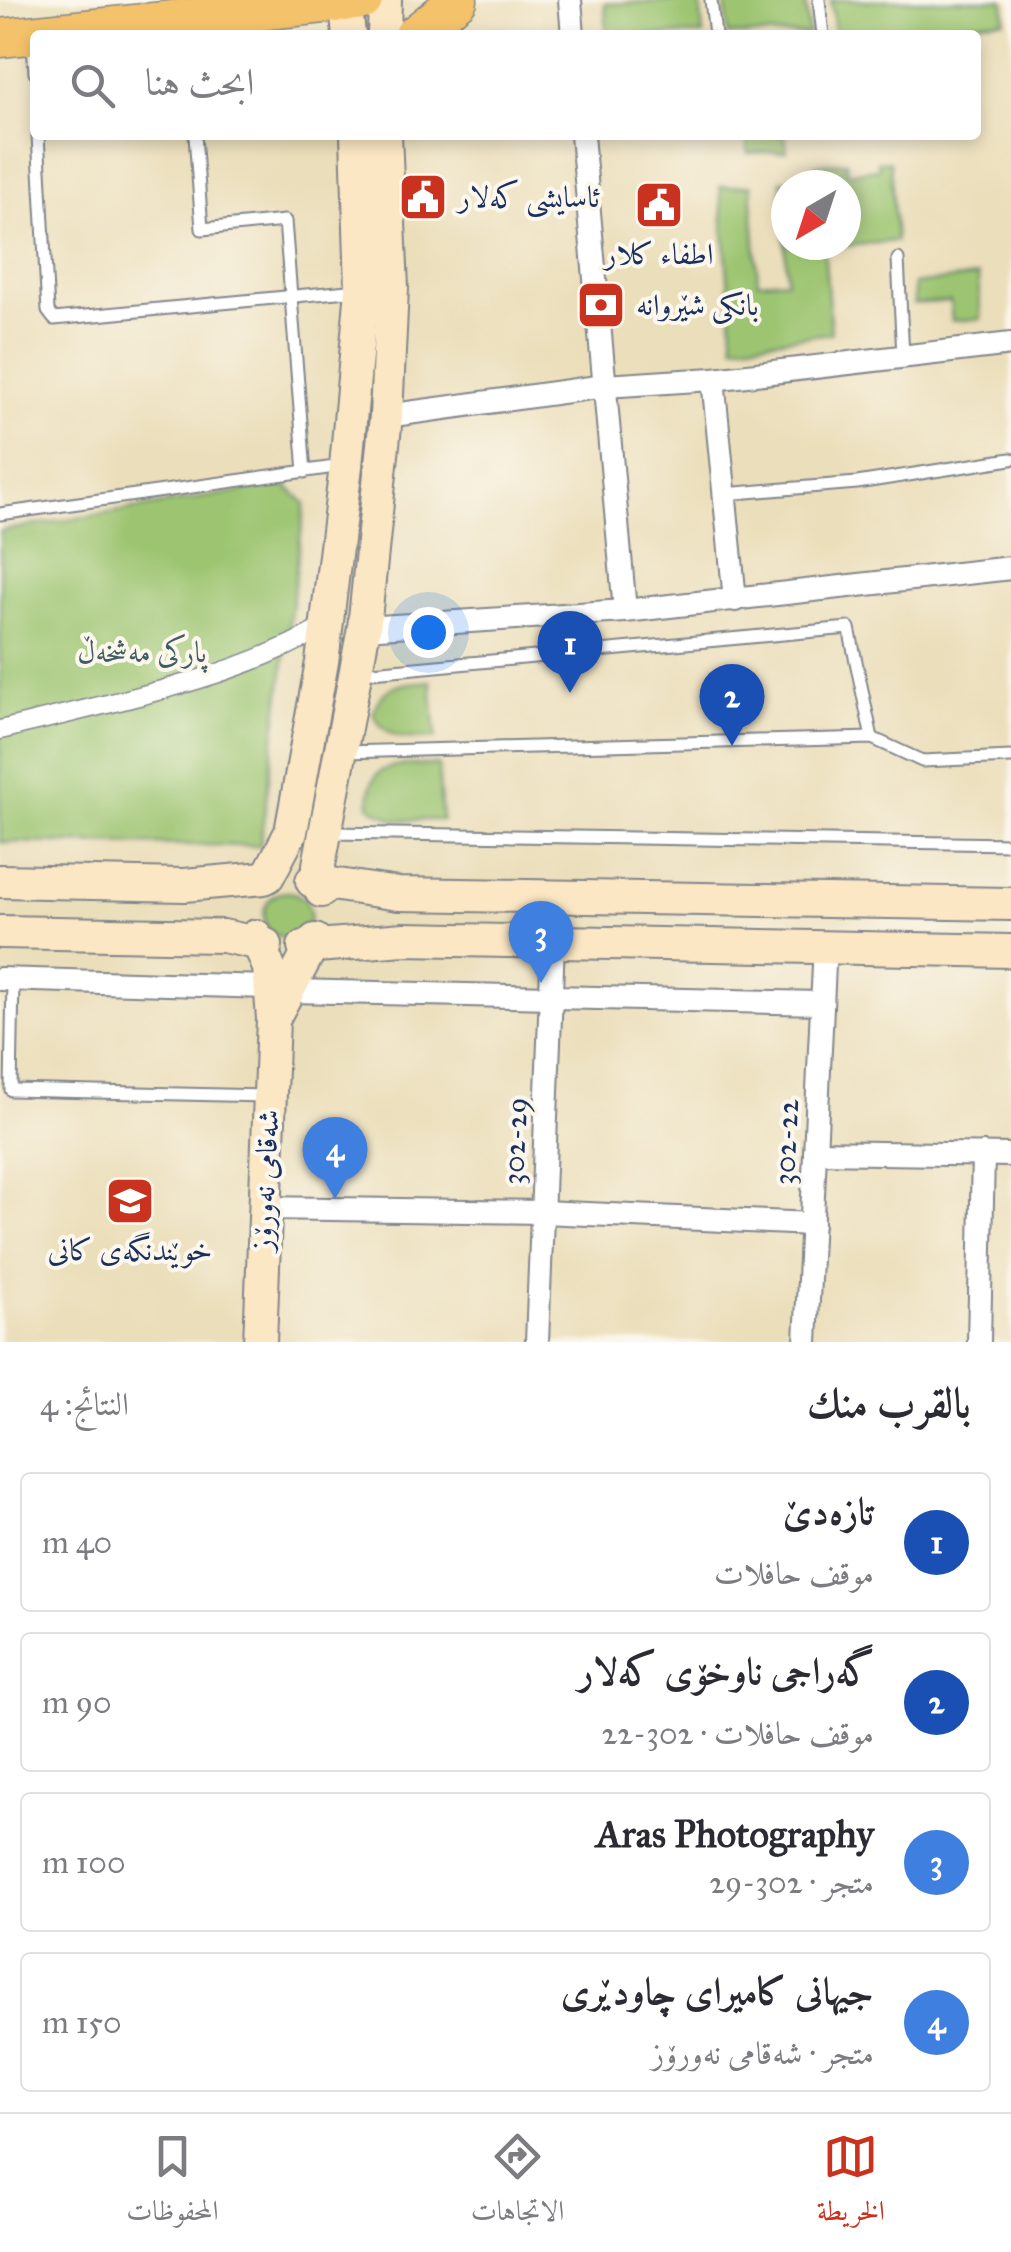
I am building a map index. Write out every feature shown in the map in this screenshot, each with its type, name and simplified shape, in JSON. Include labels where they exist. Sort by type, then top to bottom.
[{"type":"highway","points":[[420,30],[458,0]]},
{"type":"highway","points":[[262,9],[293,21],[304,30]]},
{"type":"highway","points":[[118,30],[186,26],[262,9],[351,9]]},
{"type":"main road","points":[[384,30],[385,0]]},
{"type":"main road","points":[[278,999],[247,912],[255,888],[266,878],[291,832],[327,625],[362,289],[356,140]]},
{"type":"main road","points":[[278,999],[326,917],[318,885],[364,628],[386,416],[392,288],[385,140]]},
{"type":"main road","points":[[0,881],[184,885],[291,872],[318,885],[398,894],[1011,904]]},
{"type":"main road","points":[[728,942],[732,898]]},
{"type":"main road","points":[[0,932],[223,936],[260,941],[278,950],[310,944],[404,939],[728,942],[1011,951]]},
{"type":"main road","name":"شەقامی نەورۆز","points":[[260,1342],[262,1208],[278,999]]},
{"type":"street","points":[[570,0],[573,30]]},
{"type":"street","points":[[582,140],[625,611]]},
{"type":"street","points":[[386,416],[605,386],[713,379],[1011,344]]},
{"type":"street","points":[[713,379],[735,600]]},
{"type":"street","points":[[364,628],[625,611],[1011,568]]},
{"type":"street","points":[[0,730],[163,688],[294,645],[327,625]]},
{"type":"street","name":"302-29","points":[[536,1342],[553,942]]},
{"type":"street","name":"302-22","points":[[806,1342],[824,944]]},
{"type":"street","points":[[6,979],[278,999],[552,995],[822,1003]]},
{"type":"street","points":[[815,1152],[1011,1154]]},
{"type":"street","points":[[979,1342],[982,1154]]},
{"type":"street","points":[[262,1208],[542,1212],[812,1224]]},
{"type":"lane","points":[[711,0],[714,30]]},
{"type":"lane","points":[[819,0],[822,30]]},
{"type":"lane","points":[[16,36],[30,63]]},
{"type":"lane","points":[[38,140],[48,311],[54,319],[362,289]]},
{"type":"lane","points":[[194,140],[202,230],[285,220],[305,472]]},
{"type":"lane","points":[[898,259],[903,356]]},
{"type":"lane","points":[[724,494],[857,483],[1011,459]]},
{"type":"lane","points":[[0,514],[346,466]]},
{"type":"lane","points":[[356,674],[849,628],[872,738]]},
{"type":"lane","points":[[343,752],[872,738],[922,760],[1011,757]]},
{"type":"lane","points":[[326,833],[1011,844]]},
{"type":"lane","points":[[6,979],[10,1090],[268,1096]]},
{"type":"green space","points":[[700,0],[703,30],[607,30],[605,4]]},
{"type":"green space","points":[[725,0],[805,0],[808,30],[728,30]]},
{"type":"green space","points":[[831,0],[1004,0],[1005,20],[892,30],[834,30]]},
{"type":"green space","points":[[747,140],[786,140],[787,151],[748,153]]},
{"type":"green space","points":[[890,161],[896,241],[861,244],[861,171],[879,169],[878,162]]},
{"type":"green space","points":[[846,162],[847,170],[815,170],[815,165]]},
{"type":"green space","points":[[751,185],[758,282],[787,280],[786,260],[825,260],[831,333],[734,345],[720,187]]},
{"type":"green space","points":[[978,276],[981,319],[952,321],[950,301],[914,304],[914,284]]},
{"type":"green space","name":"پارکی مەشخەڵ","points":[[284,484],[305,503],[260,846],[0,842],[0,531]]},
{"type":"green space","points":[[431,681],[436,738],[399,737],[385,730],[373,714],[382,696],[402,684]]},
{"type":"green space","points":[[438,765],[442,820],[394,820],[370,807],[370,791],[380,772],[399,766]]},
{"type":"green space","points":[[287,892],[303,899],[310,915],[303,931],[287,938],[271,931],[264,915],[271,899]]},
{"type":"place","name":"ئاسایشی کەلار","points":[[423,197]]},
{"type":"place","name":"اطفاء كلار","points":[[659,205]]},
{"type":"place","name":"بانکی شێروانە","points":[[601,305]]},
{"type":"place","name":"تازەدێ","points":[[570,693]]},
{"type":"place","name":"گەراجی ناوخۆی کەلار","points":[[732,746]]},
{"type":"place","name":"Aras Photography","points":[[541,983]]},
{"type":"place","name":"جيهانى كاميراى چاودێری","points":[[335,1199]]},
{"type":"place","name":"خوێندنگەی کانی","points":[[130,1201]]}]
